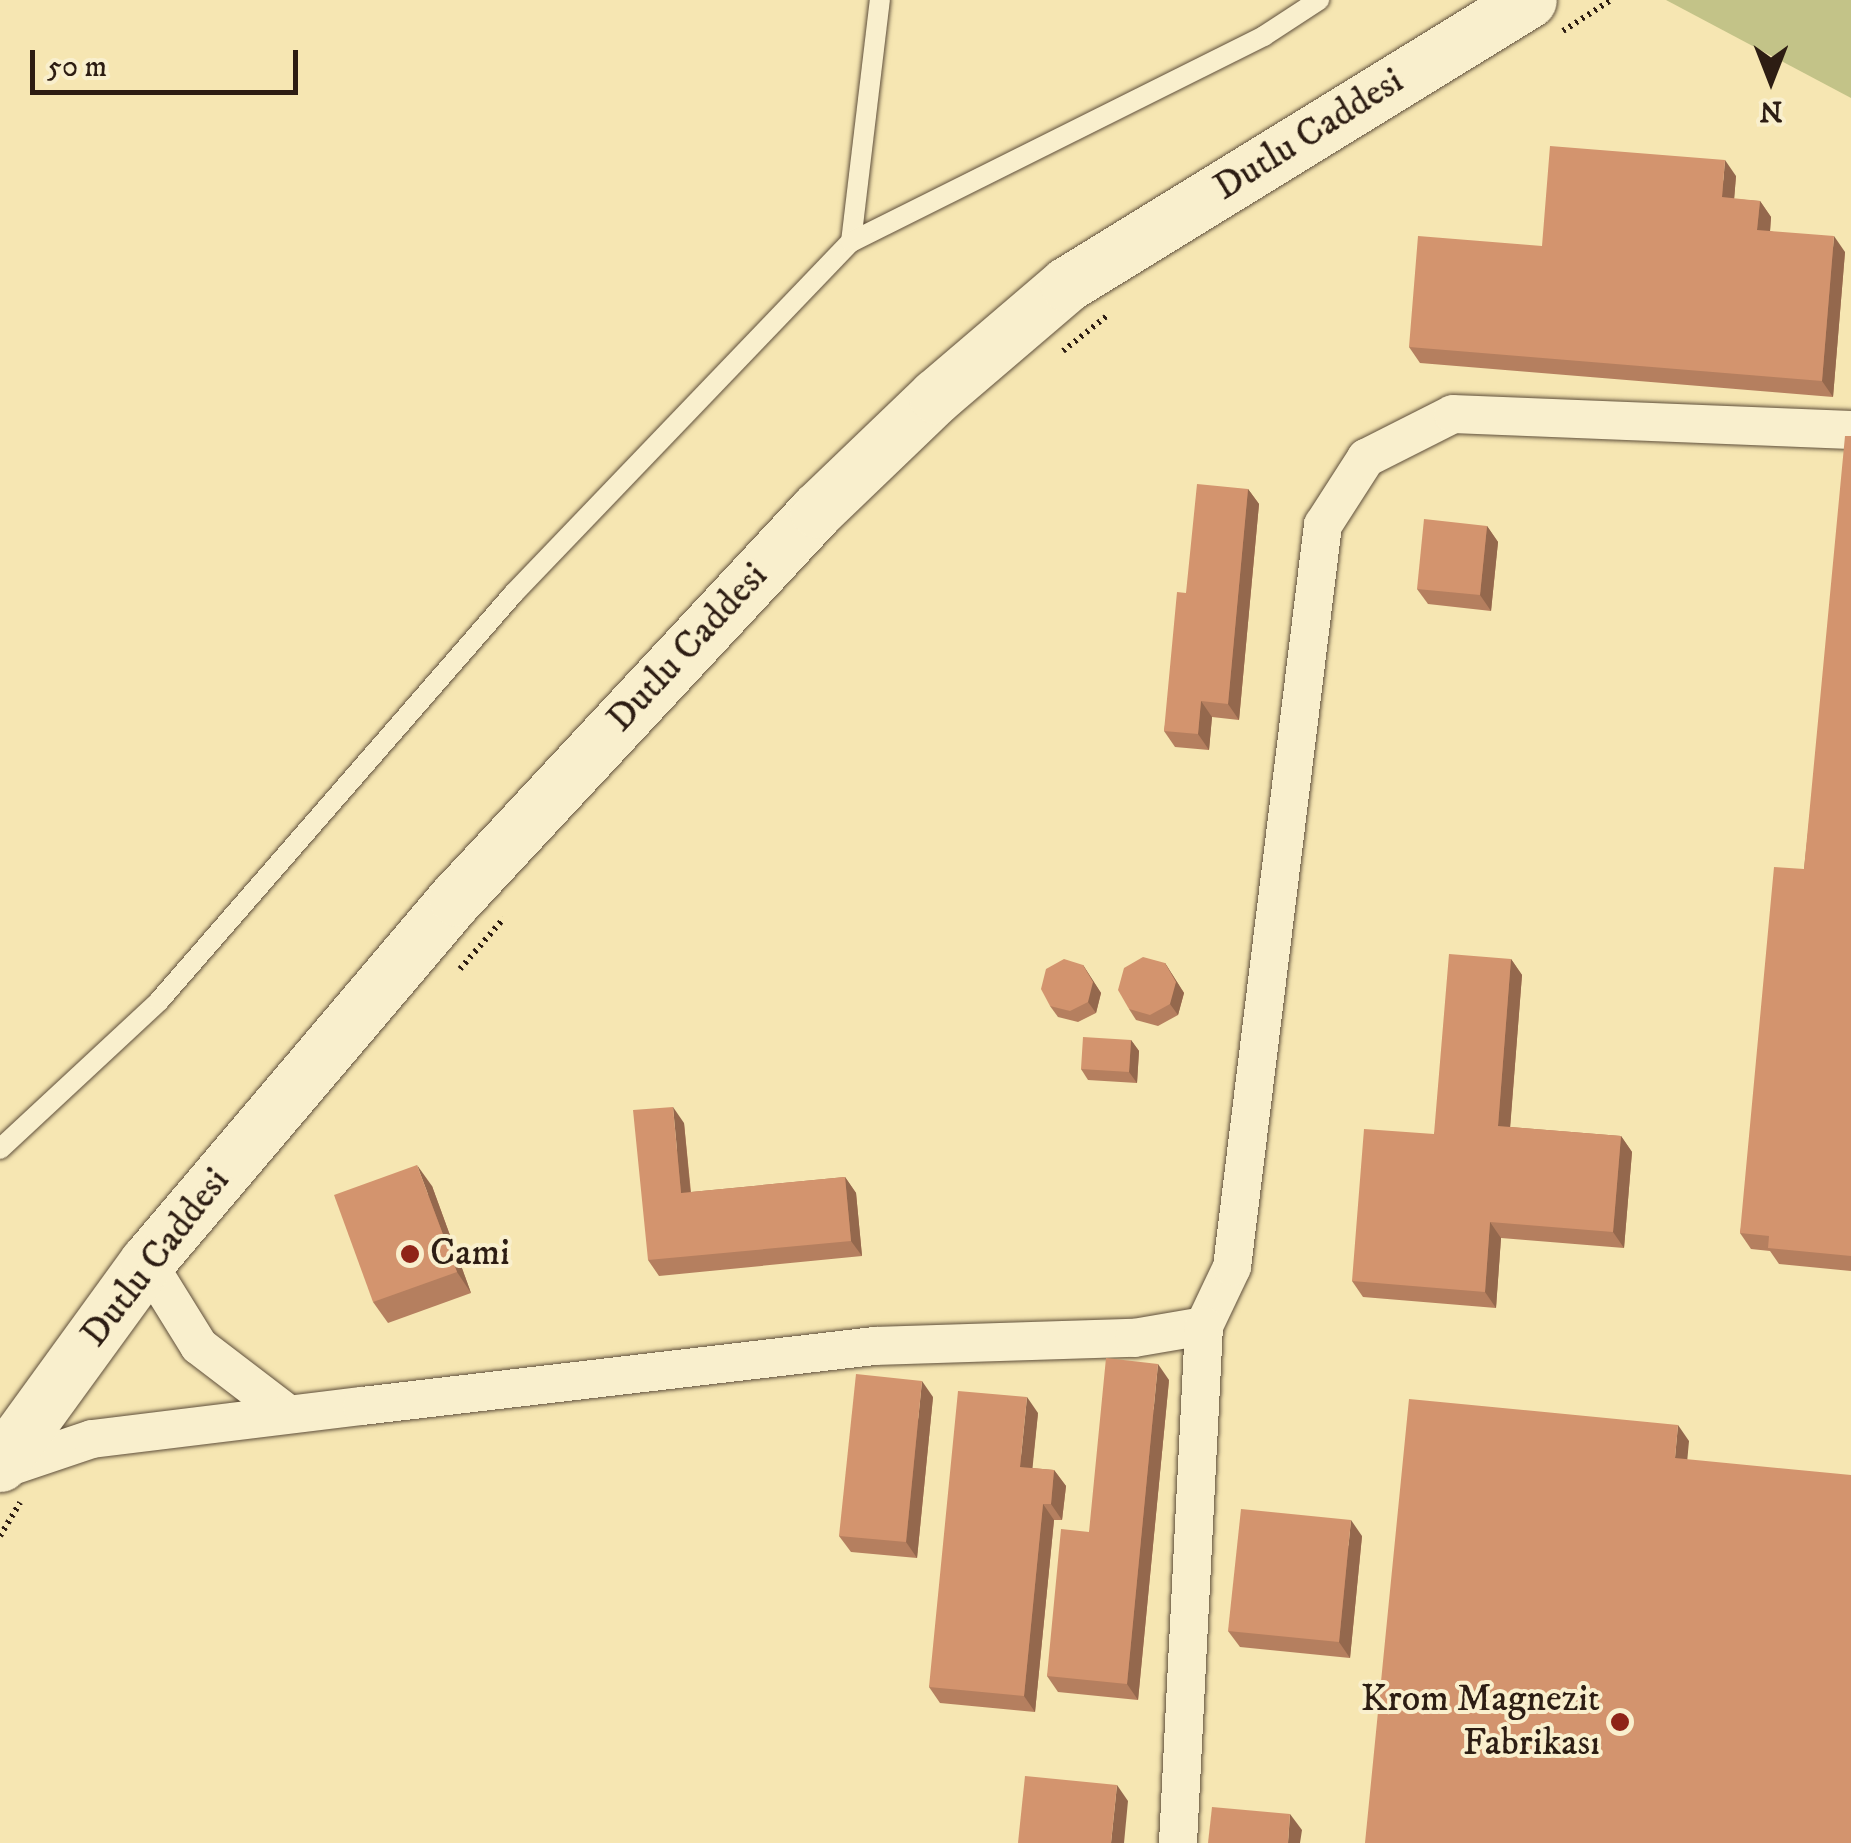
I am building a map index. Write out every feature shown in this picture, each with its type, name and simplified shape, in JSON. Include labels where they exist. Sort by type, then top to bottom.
[{"type":"main road","name":"Dutlu Caddesi","points":[[0,1411],[141,1218],[456,867],[809,488],[915,384],[1050,272],[1221,146],[1473,0]]},
{"type":"main road","name":"Dutlu Caddesi","points":[[0,1467],[146,1262],[456,898],[817,510],[936,396],[1068,284],[1537,21]]},
{"type":"street","points":[[1178,1843],[1204,1326],[1232,1267],[1323,524],[1366,458],[1453,414],[1851,430]]},
{"type":"street","points":[[146,1262],[199,1346],[288,1414]]},
{"type":"street","points":[[0,1467],[55,1448],[288,1414],[874,1346],[1134,1338],[1204,1326]]},
{"type":"lane","points":[[851,242],[880,0]]},
{"type":"lane","points":[[0,1148],[159,1001],[514,593],[851,242],[1264,36],[1319,0]]},
{"type":"path","points":[[1537,21],[1612,0]]},
{"type":"path","points":[[1054,358],[1113,311]]},
{"type":"path","points":[[452,978],[517,903]]},
{"type":"path","points":[[0,1536],[55,1448]]},
{"type":"green space","points":[[1666,0],[1851,0],[1851,98]]},
{"type":"building","points":[[1550,146],[1725,160],[1722,197],[1760,201],[1757,230],[1834,236],[1822,381],[1409,347],[1418,236],[1542,246]]},
{"type":"building","points":[[1845,436],[1851,436],[1851,1256],[1768,1248],[1769,1236],[1740,1233],[1774,867],[1804,869]]},
{"type":"building","points":[[1197,484],[1248,489],[1228,704],[1201,701],[1198,734],[1164,731],[1177,592],[1186,593]]},
{"type":"building","points":[[1424,519],[1487,526],[1480,595],[1417,589]]},
{"type":"building","points":[[1449,954],[1511,959],[1498,1126],[1621,1136],[1613,1232],[1490,1222],[1485,1292],[1352,1281],[1364,1129],[1434,1134]]},
{"type":"building","points":[[1143,957],[1165,963],[1176,982],[1170,1004],[1150,1015],[1129,1009],[1118,990],[1124,968]]},
{"type":"building","points":[[1064,959],[1083,965],[1093,982],[1088,1002],[1070,1011],[1050,1006],[1041,989],[1046,969]]},
{"type":"building","points":[[1083,1037],[1131,1040],[1129,1072],[1081,1069]]},
{"type":"building","points":[[673,1107],[681,1193],[845,1177],[851,1241],[648,1260],[633,1110]]},
{"type":"building","name":"Cami","points":[[417,1165],[457,1272],[373,1302],[334,1195]]},
{"type":"building","points":[[1106,1358],[1158,1364],[1127,1684],[1047,1676],[1061,1529],[1089,1532]]},
{"type":"building","points":[[856,1374],[922,1381],[906,1542],[839,1536]]},
{"type":"building","points":[[958,1391],[1027,1397],[1020,1467],[1054,1470],[1051,1504],[1043,1504],[1024,1696],[929,1687]]},
{"type":"building","name":"Krom Magnezit Fabrikası","points":[[1409,1399],[1678,1425],[1675,1458],[1851,1475],[1851,1843],[1365,1843]]},
{"type":"building","points":[[1241,1509],[1351,1520],[1339,1642],[1228,1631]]},
{"type":"building","points":[[1025,1776],[1117,1785],[1111,1843],[1018,1843]]},
{"type":"building","points":[[1212,1807],[1290,1814],[1288,1843],[1208,1843]]},
{"type":"place","name":"Cami","points":[[410,1254]]},
{"type":"place","name":"Krom Magnezit Fabrikası","points":[[1620,1722]]}]
